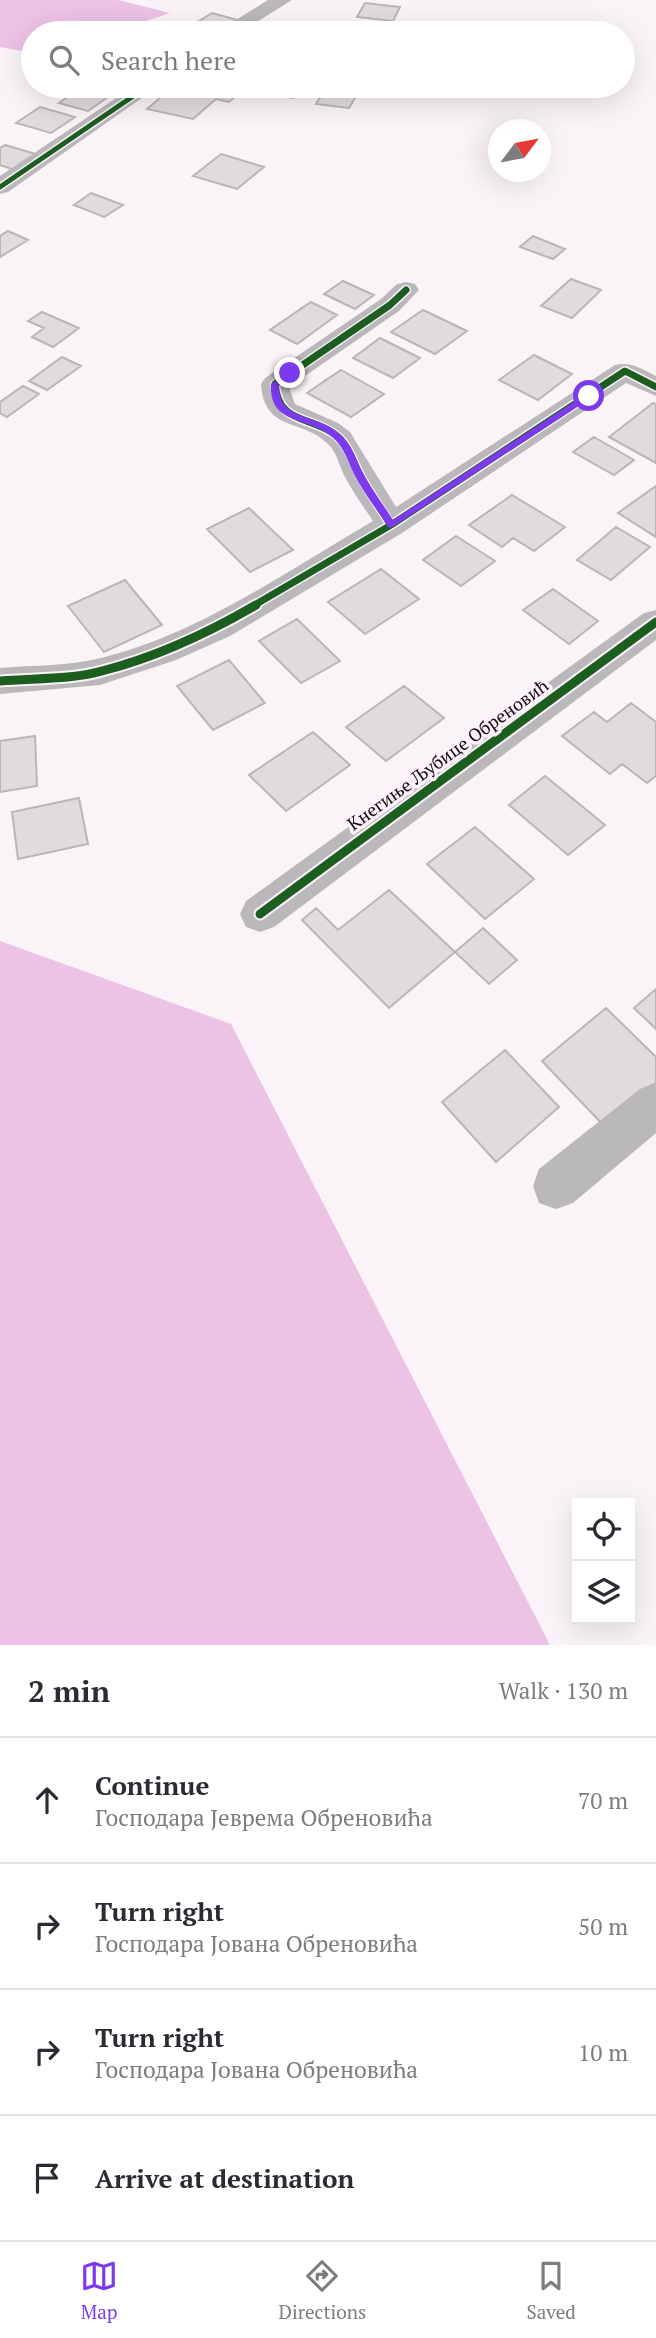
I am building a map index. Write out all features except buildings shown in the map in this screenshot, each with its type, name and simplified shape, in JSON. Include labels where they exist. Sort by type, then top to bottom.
[{"type":"street","points":[[246,21],[282,0]]},
{"type":"street","points":[[0,187],[130,98]]},
{"type":"street","points":[[391,525],[358,472],[351,452],[329,430],[295,417],[280,407],[274,395],[275,384],[390,305],[406,290]]},
{"type":"street","points":[[0,681],[100,672],[164,651],[218,627],[391,525],[625,371],[656,387]]},
{"type":"street","name":"Кнегиње Љубице Обреновић","points":[[260,914],[656,622]]},
{"type":"street","points":[[556,1186],[656,1104]]},
{"type":"shaded area","points":[[0,0],[118,0],[170,13],[146,21],[21,21],[21,51],[0,47]]},
{"type":"shaded area","points":[[0,941],[231,1024],[550,1645],[0,1645]]},
{"type":"cycle path","points":[[0,187],[130,98]]},
{"type":"cycle path","points":[[391,525],[344,444],[328,430],[285,411],[276,396],[275,384],[390,305],[406,290]]},
{"type":"cycle path","points":[[0,681],[100,672],[164,651],[218,627],[391,525],[625,371],[656,387]]},
{"type":"cycle path","points":[[260,914],[656,622]]},
{"type":"route","points":[[290,373],[275,384],[274,395],[280,407],[295,417],[329,430],[351,452],[358,472],[391,525],[589,396]]}]
